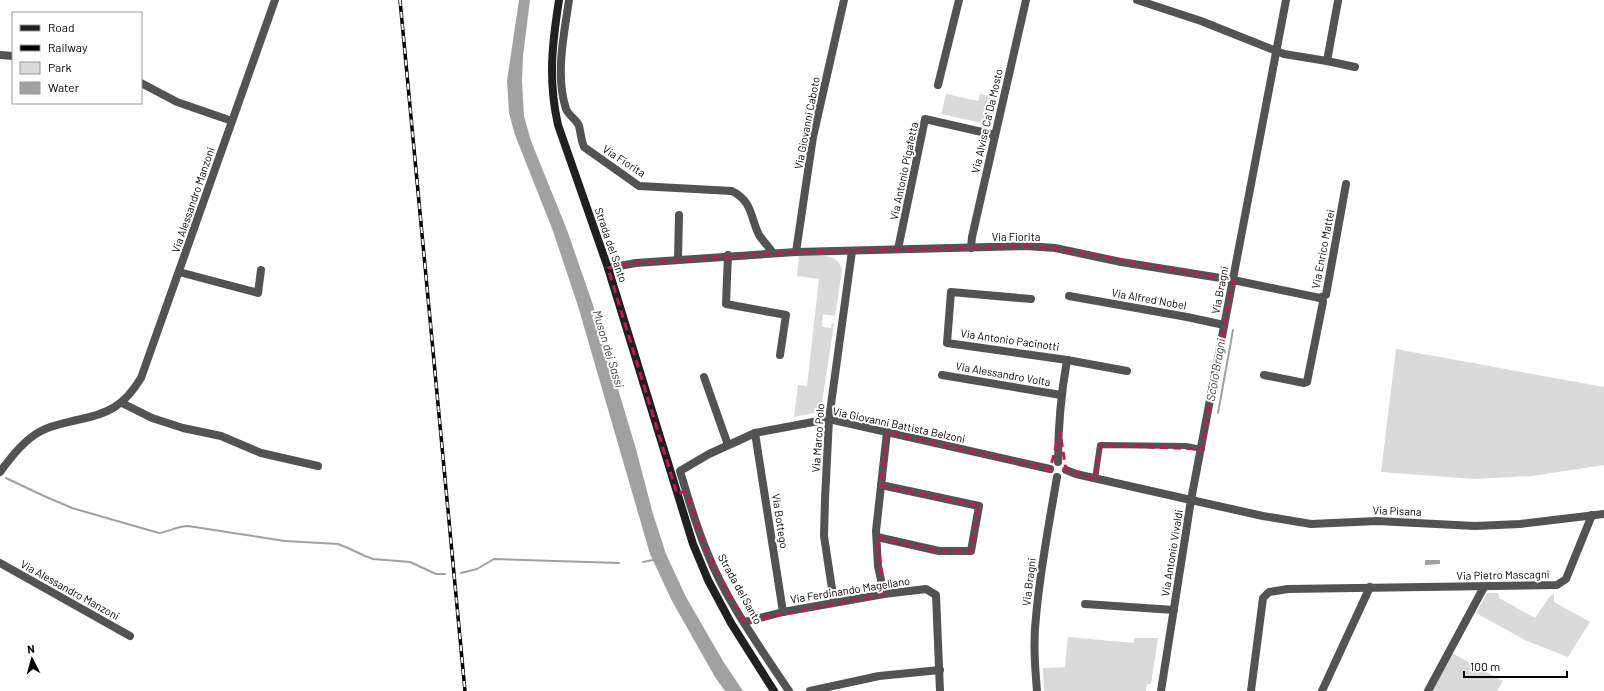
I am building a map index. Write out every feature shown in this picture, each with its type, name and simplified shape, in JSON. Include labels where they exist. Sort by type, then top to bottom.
[{"type":"main road","name":"Strada del Santo","points":[[559,0],[551,58],[553,101],[558,125],[608,268],[693,544],[708,580],[731,623],[774,691]]},
{"type":"street","name":"Via Alessandro Manzoni","points":[[1,467],[21,446],[41,431],[57,425],[97,416],[114,408],[136,387],[144,372],[275,0]]},
{"type":"street","name":"Via Fiorita","points":[[569,0],[561,61],[563,92],[567,111],[579,125],[580,137],[584,147],[639,186],[732,191],[741,196],[746,202],[760,236],[773,253]]},
{"type":"street","name":"Via Giovanni Caboto","points":[[796,252],[813,137],[844,0]]},
{"type":"street","points":[[938,85],[959,0]]},
{"type":"street","name":"Via Alvise Ca' Da Mosto","points":[[971,248],[972,237],[1026,0]]},
{"type":"street","points":[[1137,0],[1200,21],[1284,54],[1355,67]]},
{"type":"street","name":"Via Bragni","points":[[1191,500],[1202,449],[1286,0]]},
{"type":"street","points":[[1327,61],[1338,1]]},
{"type":"street","points":[[0,55],[12,56]]},
{"type":"street","points":[[142,84],[177,102],[232,121]]},
{"type":"street","name":"Via Antonio Pigafetta","points":[[898,249],[925,119],[995,135]]},
{"type":"street","name":"Via Enrico Mattei","points":[[1233,280],[1320,298],[1326,295],[1346,184]]},
{"type":"street","points":[[678,259],[679,215]]},
{"type":"street","name":"Via Fiorita","points":[[608,268],[636,263],[728,255],[1026,246],[1055,248],[1121,262],[1233,280]]},
{"type":"street","name":"Via Marco Polo","points":[[834,602],[824,536],[829,419],[852,251]]},
{"type":"street","points":[[728,255],[726,304],[786,315],[780,355]]},
{"type":"street","points":[[179,272],[258,293],[262,270]]},
{"type":"street","name":"Via Antonio Pacinotti","points":[[1031,300],[951,292],[947,342],[1067,360],[1127,371]]},
{"type":"street","name":"Via Alfred Nobel","points":[[1070,296],[1224,325]]},
{"type":"street","points":[[1264,375],[1304,383],[1307,382],[1323,302],[1322,297]]},
{"type":"street","name":"Via Alessandro Volta","points":[[1058,462],[1058,432],[1061,395],[1067,360]]},
{"type":"street","name":"Via Alessandro Volta","points":[[942,375],[1061,395]]},
{"type":"street","points":[[704,377],[728,445]]},
{"type":"street","points":[[122,402],[152,418],[183,428],[221,436],[261,453],[318,466]]},
{"type":"street","name":"Via Giovanni Battista Belzoni","points":[[680,471],[709,454],[755,433],[829,419],[1050,469]]},
{"type":"street","points":[[884,594],[878,566],[876,537],[887,432]]},
{"type":"street","name":"Via Bottego","points":[[755,433],[783,612]]},
{"type":"street","points":[[1095,479],[1100,445],[1186,446],[1202,449]]},
{"type":"street","points":[[1058,462],[1064,464],[1066,470],[1063,475],[1057,477],[1052,475],[1050,469],[1053,464],[1058,462]]},
{"type":"street","points":[[1066,470],[1095,479],[1191,500]]},
{"type":"street","name":"Strada del Santo","points":[[680,471],[707,552],[722,584],[744,622],[789,691]]},
{"type":"street","name":"Via Bragni","points":[[1036,691],[1034,653],[1035,618],[1043,557],[1057,477]]},
{"type":"street","points":[[876,537],[939,551],[971,551],[979,506],[881,485]]},
{"type":"street","points":[[677,494],[686,491]]},
{"type":"street","name":"Via Pisana","points":[[1191,500],[1263,516],[1311,524],[1377,521],[1475,526],[1520,524],[1604,514]]},
{"type":"street","name":"Via Antonio Vivaldi","points":[[1161,691],[1191,500]]},
{"type":"street","name":"Via Pietro Mascagni","points":[[1251,691],[1263,598],[1269,592],[1288,588],[1557,585],[1566,579],[1592,515]]},
{"type":"street","name":"Via Alessandro Manzoni","points":[[0,563],[130,636]]},
{"type":"street","points":[[1322,691],[1370,587]]},
{"type":"street","points":[[1428,691],[1484,587]]},
{"type":"street","name":"Via Ferdinando Magellano","points":[[744,622],[783,612],[834,602],[926,589],[936,595],[940,691]]},
{"type":"street","name":"Via Antonio Vivaldi","points":[[1085,604],[1174,610]]},
{"type":"street","points":[[756,662],[766,656]]},
{"type":"street","points":[[810,691],[879,676],[940,670]]},
{"type":"highlighted area","points":[[1026,246],[1055,248],[1233,280],[1202,449],[1100,445],[1095,479],[1066,470],[1060,432],[1050,469],[887,432],[881,485],[979,506],[971,551],[939,551],[877,537],[884,594],[744,622],[707,552],[686,491],[677,494],[608,268],[636,263],[796,252]]},
{"type":"green space","points":[[946,94],[978,101],[980,94],[997,97],[991,125],[941,114]]},
{"type":"green space","points":[[818,255],[831,257],[840,265],[842,271],[835,316],[823,314],[822,327],[831,328],[832,323],[834,324],[821,409],[814,413],[794,417],[798,385],[807,386],[819,279],[797,276],[799,256]]},
{"type":"green space","points":[[1396,349],[1604,387],[1604,465],[1532,476],[1475,479],[1381,472]]},
{"type":"green space","points":[[1487,593],[1498,593],[1499,598],[1535,618],[1550,596],[1554,594],[1554,602],[1590,622],[1568,657],[1527,641],[1476,613]]},
{"type":"green space","points":[[1068,637],[1134,643],[1134,638],[1158,638],[1151,684],[1147,684],[1146,691],[1044,691],[1043,668],[1065,667]]},
{"type":"green space","points":[[1452,653],[1503,681],[1497,691],[1431,691]]},
{"type":"water","points":[[519,0],[530,0],[523,56],[522,81],[524,116],[531,141],[567,230],[592,302],[636,449],[653,514],[666,554],[686,597],[723,661],[743,691],[725,691],[715,677],[672,601],[650,554],[578,306],[553,231],[515,135],[509,113],[507,81]]},
{"type":"water","points":[[1425,560],[1440,560],[1440,564],[1425,565]]},
{"type":"waterway","name":"Scolo Bragni","points":[[1218,413],[1233,330]]},
{"type":"waterway","points":[[6,478],[72,508],[159,533],[188,526],[285,541],[338,544],[373,559],[410,562],[436,574],[445,574]]},
{"type":"waterway","points":[[461,573],[477,569],[494,559],[619,563]]},
{"type":"waterway","points":[[643,562],[653,560]]},
{"type":"railway","points":[[400,0],[465,691]]},
{"type":"water label","name":"Muson dei Sassi","points":[[608,349]]}]
